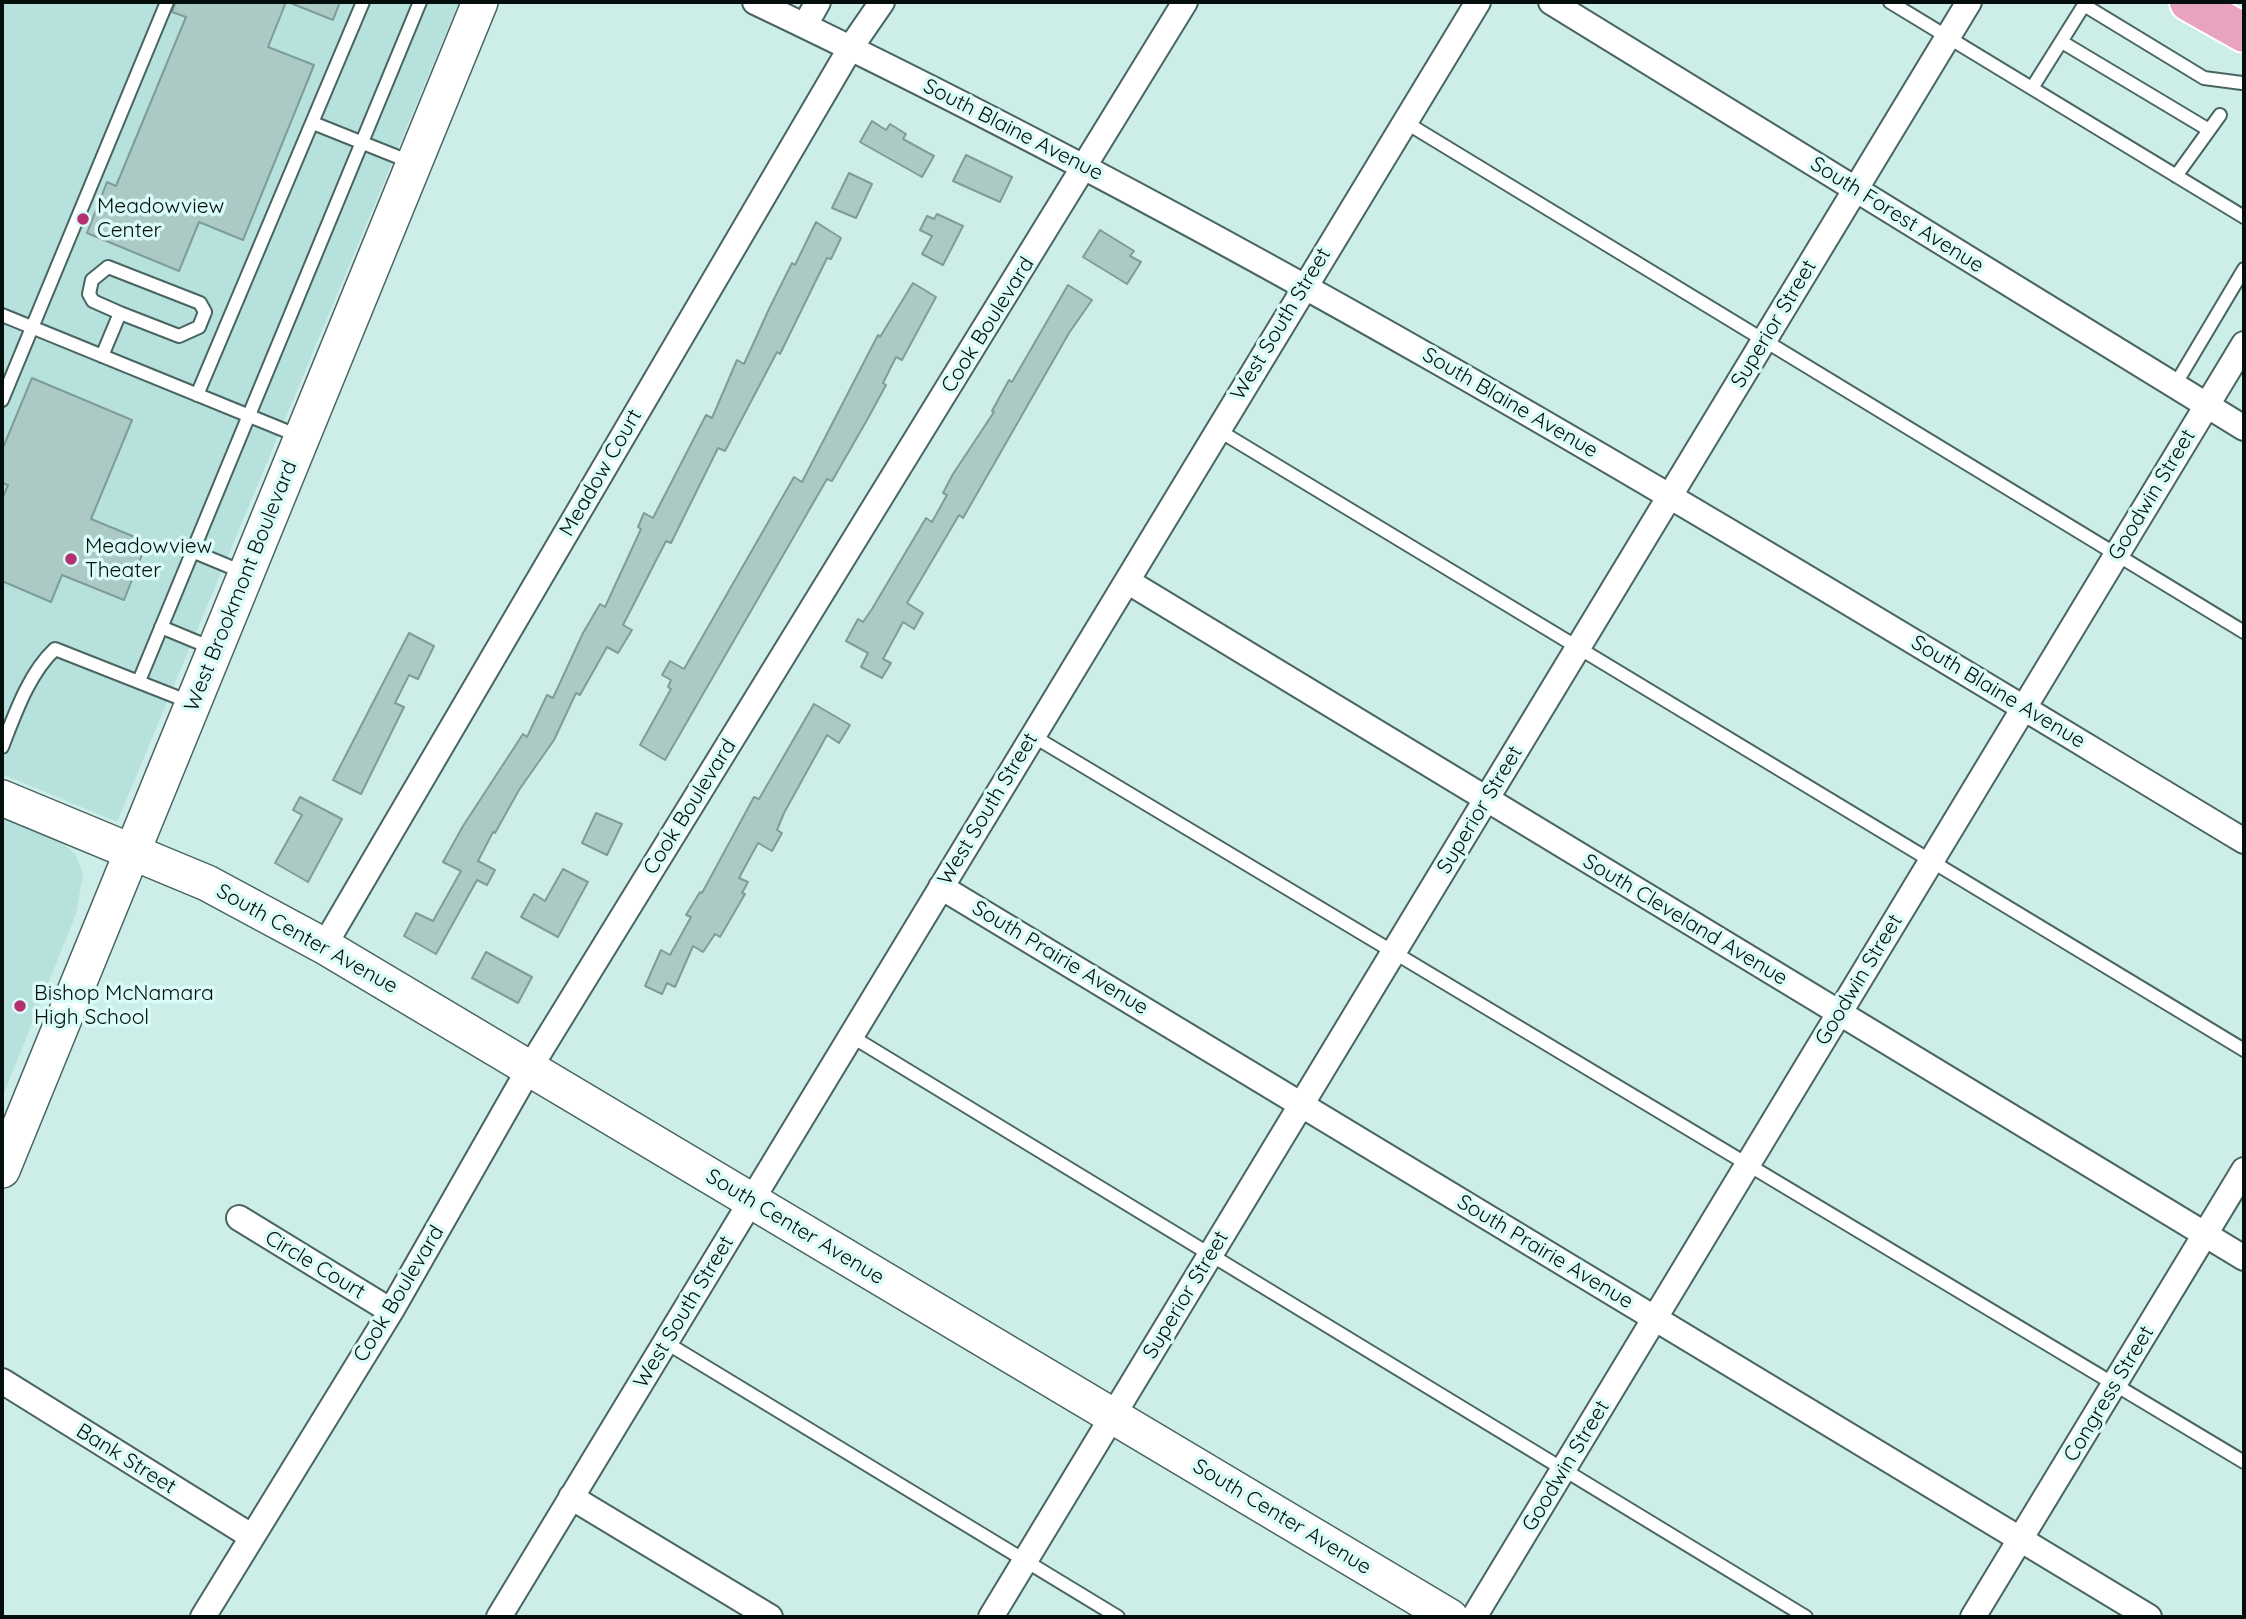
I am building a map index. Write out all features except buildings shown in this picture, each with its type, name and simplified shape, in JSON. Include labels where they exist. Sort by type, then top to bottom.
[{"type":"street","name":"West Brookmont Boulevard","points":[[2,1170],[480,2]]},
{"type":"street","name":"South Blaine Avenue","points":[[755,2],[851,47],[1086,166],[1182,222],[1304,285],[1670,494],[2244,841]]},
{"type":"street","points":[[805,25],[818,2]]},
{"type":"street","name":"Meadow Court","points":[[324,946],[851,47],[883,2]]},
{"type":"street","name":"Cook Boulevard","points":[[203,1617],[391,1311],[529,1069],[1185,2]]},
{"type":"street","name":"West South Street","points":[[499,1617],[1478,2]]},
{"type":"street","name":"South Forest Avenue","points":[[1551,2],[2244,428]]},
{"type":"street","name":"Superior Street","points":[[991,1617],[1969,2]]},
{"type":"street","name":"Goodwin Street","points":[[1474,1617],[2244,344]]},
{"type":"street","name":"South Cleveland Avenue","points":[[1127,581],[2244,1258]]},
{"type":"street","name":"South Center Avenue","points":[[2,798],[207,883],[324,946],[1450,1617]]},
{"type":"street","name":"South Prairie Avenue","points":[[941,887],[2149,1617]]},
{"type":"street","name":"Congress Street","points":[[1973,1617],[2244,1170]]},
{"type":"street","name":"Circle Court","points":[[239,1218],[391,1311]]},
{"type":"street","name":"Bank Street","points":[[2,1381],[251,1536]]},
{"type":"street","points":[[571,1497],[770,1617]]},
{"type":"lane","points":[[2,400],[167,2]]},
{"type":"lane","points":[[197,395],[363,2]]},
{"type":"lane","points":[[139,681],[420,2]]},
{"type":"lane","points":[[1890,2],[2244,217]]},
{"type":"lane","points":[[2032,88],[2084,5],[2204,78],[2241,85]]},
{"type":"lane","points":[[2062,42],[2209,130]]},
{"type":"lane","points":[[2176,176],[2220,115]]},
{"type":"lane","points":[[1405,122],[2244,632]]},
{"type":"lane","points":[[313,123],[414,163]]},
{"type":"lane","points":[[108,267],[200,303],[205,312],[199,327],[179,336],[120,313],[93,300],[89,295],[92,280],[108,267]]},
{"type":"lane","points":[[2175,385],[2244,269]]},
{"type":"lane","points":[[102,355],[120,313]]},
{"type":"lane","points":[[2,315],[302,437]]},
{"type":"lane","points":[[1219,430],[2244,1050]]},
{"type":"lane","points":[[192,551],[246,573]]},
{"type":"lane","points":[[161,627],[215,650]]},
{"type":"lane","points":[[2,747],[20,702],[47,656],[55,649],[192,704]]},
{"type":"lane","points":[[1033,736],[2244,1462]]},
{"type":"lane","points":[[851,1037],[1806,1617]]},
{"type":"lane","points":[[665,1342],[1118,1617]]},
{"type":"shaded area","points":[[2,2],[459,2],[117,822],[2,774]]},
{"type":"shaded area","name":"Bishop McNamara High School","points":[[2,814],[64,844],[75,854],[83,873],[76,914],[2,1098]]},
{"type":"place","name":"Meadowview Center","points":[[83,219]]},
{"type":"place","name":"Meadowview Theater","points":[[71,559]]},
{"type":"place","name":"Bishop McNamara High School","points":[[20,1006]]}]
